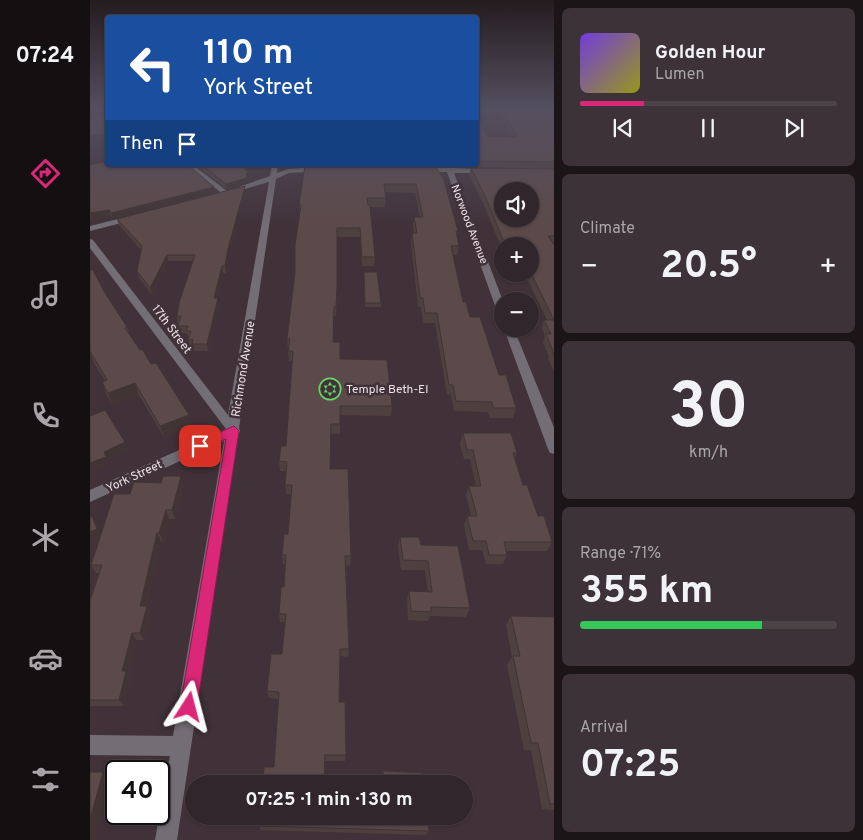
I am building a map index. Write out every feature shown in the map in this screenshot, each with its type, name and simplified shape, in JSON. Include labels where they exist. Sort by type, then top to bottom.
[{"type":"street","points":[[192,167],[224,193]]},
{"type":"street","points":[[413,170],[449,168],[498,171]]},
{"type":"street","name":"Norwood Avenue","points":[[449,168],[495,292]]},
{"type":"street","points":[[215,196],[256,185],[274,170],[328,169]]},
{"type":"street","name":"Richmond Avenue","points":[[166,840],[234,431],[274,170]]},
{"type":"street","points":[[90,229],[138,216]]},
{"type":"street","name":"17th Street","points":[[90,242],[234,431]]},
{"type":"street","points":[[512,337],[554,448]]},
{"type":"street","name":"York Street","points":[[90,496],[234,431]]},
{"type":"street","points":[[90,745],[182,746]]},
{"type":"building","points":[[479,147],[554,147],[554,162],[479,161]]},
{"type":"building","points":[[105,162],[105,167],[190,167],[214,187],[111,213],[109,210],[90,213],[90,165]]},
{"type":"building","points":[[205,167],[248,167],[245,169],[250,173],[246,173],[247,178],[226,184]]},
{"type":"building","points":[[305,167],[436,167],[444,180],[458,231],[456,231],[459,246],[451,246],[463,302],[466,302],[470,317],[480,317],[499,375],[506,375],[516,408],[493,408],[492,402],[456,401],[453,385],[449,385],[437,313],[425,313],[423,298],[420,298],[412,233],[417,233],[414,217],[423,217],[416,184],[384,184],[386,198],[367,198],[368,205],[370,205],[375,257],[362,257],[360,228],[337,228],[337,286],[333,342],[340,342],[340,359],[387,360],[392,406],[340,406],[340,424],[331,424],[330,469],[348,469],[351,556],[345,556],[349,649],[340,649],[339,702],[345,702],[346,755],[325,755],[324,775],[264,775],[264,767],[274,767],[279,692],[267,691],[271,654],[282,654],[286,614],[279,614],[281,587],[284,587],[286,555],[282,555],[284,534],[288,534],[292,485],[285,485],[287,462],[279,461],[281,446],[286,446],[293,351],[288,351],[290,339],[287,339],[295,273],[295,245],[301,205],[299,205]]},
{"type":"building","points":[[471,168],[554,169],[554,236],[548,236],[554,245],[554,320],[535,282],[539,282],[539,237],[502,237],[498,227],[539,227],[539,182],[494,182],[494,218]]},
{"type":"building","points":[[245,186],[225,266],[222,266],[214,298],[218,298],[207,344],[192,344],[193,339],[188,340],[191,331],[186,331],[188,326],[178,326],[181,316],[177,316],[179,303],[195,255],[167,255],[150,288],[137,271],[142,246],[117,219]]},
{"type":"building","points":[[90,270],[93,270],[127,327],[125,328],[140,350],[142,349],[151,364],[156,363],[189,415],[160,426],[135,383],[108,393],[102,382],[107,380],[90,351]]},
{"type":"building","points":[[364,272],[377,272],[381,303],[365,303]]},
{"type":"building","points":[[544,320],[554,320],[554,355],[546,334],[551,334]]},
{"type":"building","points":[[105,410],[125,442],[104,452],[106,457],[90,463],[90,416]]},
{"type":"building","points":[[463,433],[511,433],[517,453],[513,453],[523,485],[527,485],[538,516],[544,516],[552,542],[504,542],[507,555],[489,555],[486,541],[473,541],[467,516],[477,516],[469,486],[481,486],[473,450],[467,450]]},
{"type":"building","points":[[163,476],[181,476],[172,510],[166,510],[159,533],[157,533],[140,606],[147,606],[140,633],[132,633],[122,671],[126,671],[119,700],[90,700],[90,601],[102,565],[91,565],[114,494],[130,494],[134,482],[161,483]]},
{"type":"building","points":[[92,516],[97,529],[90,532],[90,517]]},
{"type":"building","points":[[400,537],[419,537],[421,545],[458,546],[470,608],[431,607],[431,612],[411,611],[409,591],[432,592],[428,561],[403,560]]},
{"type":"building","points":[[511,616],[554,617],[554,804],[550,804],[538,743],[531,743],[513,656],[520,656]]},
{"type":"building","points":[[383,771],[423,773],[423,775],[383,775]]},
{"type":"building","points":[[90,772],[103,772],[90,820]]},
{"type":"building","points":[[429,825],[429,831],[259,826]]},
{"type":"place","name":"Temple Beth-El","points":[[330,389]]},
{"type":"route","points":[[189,707],[234,431],[200,446]]}]
